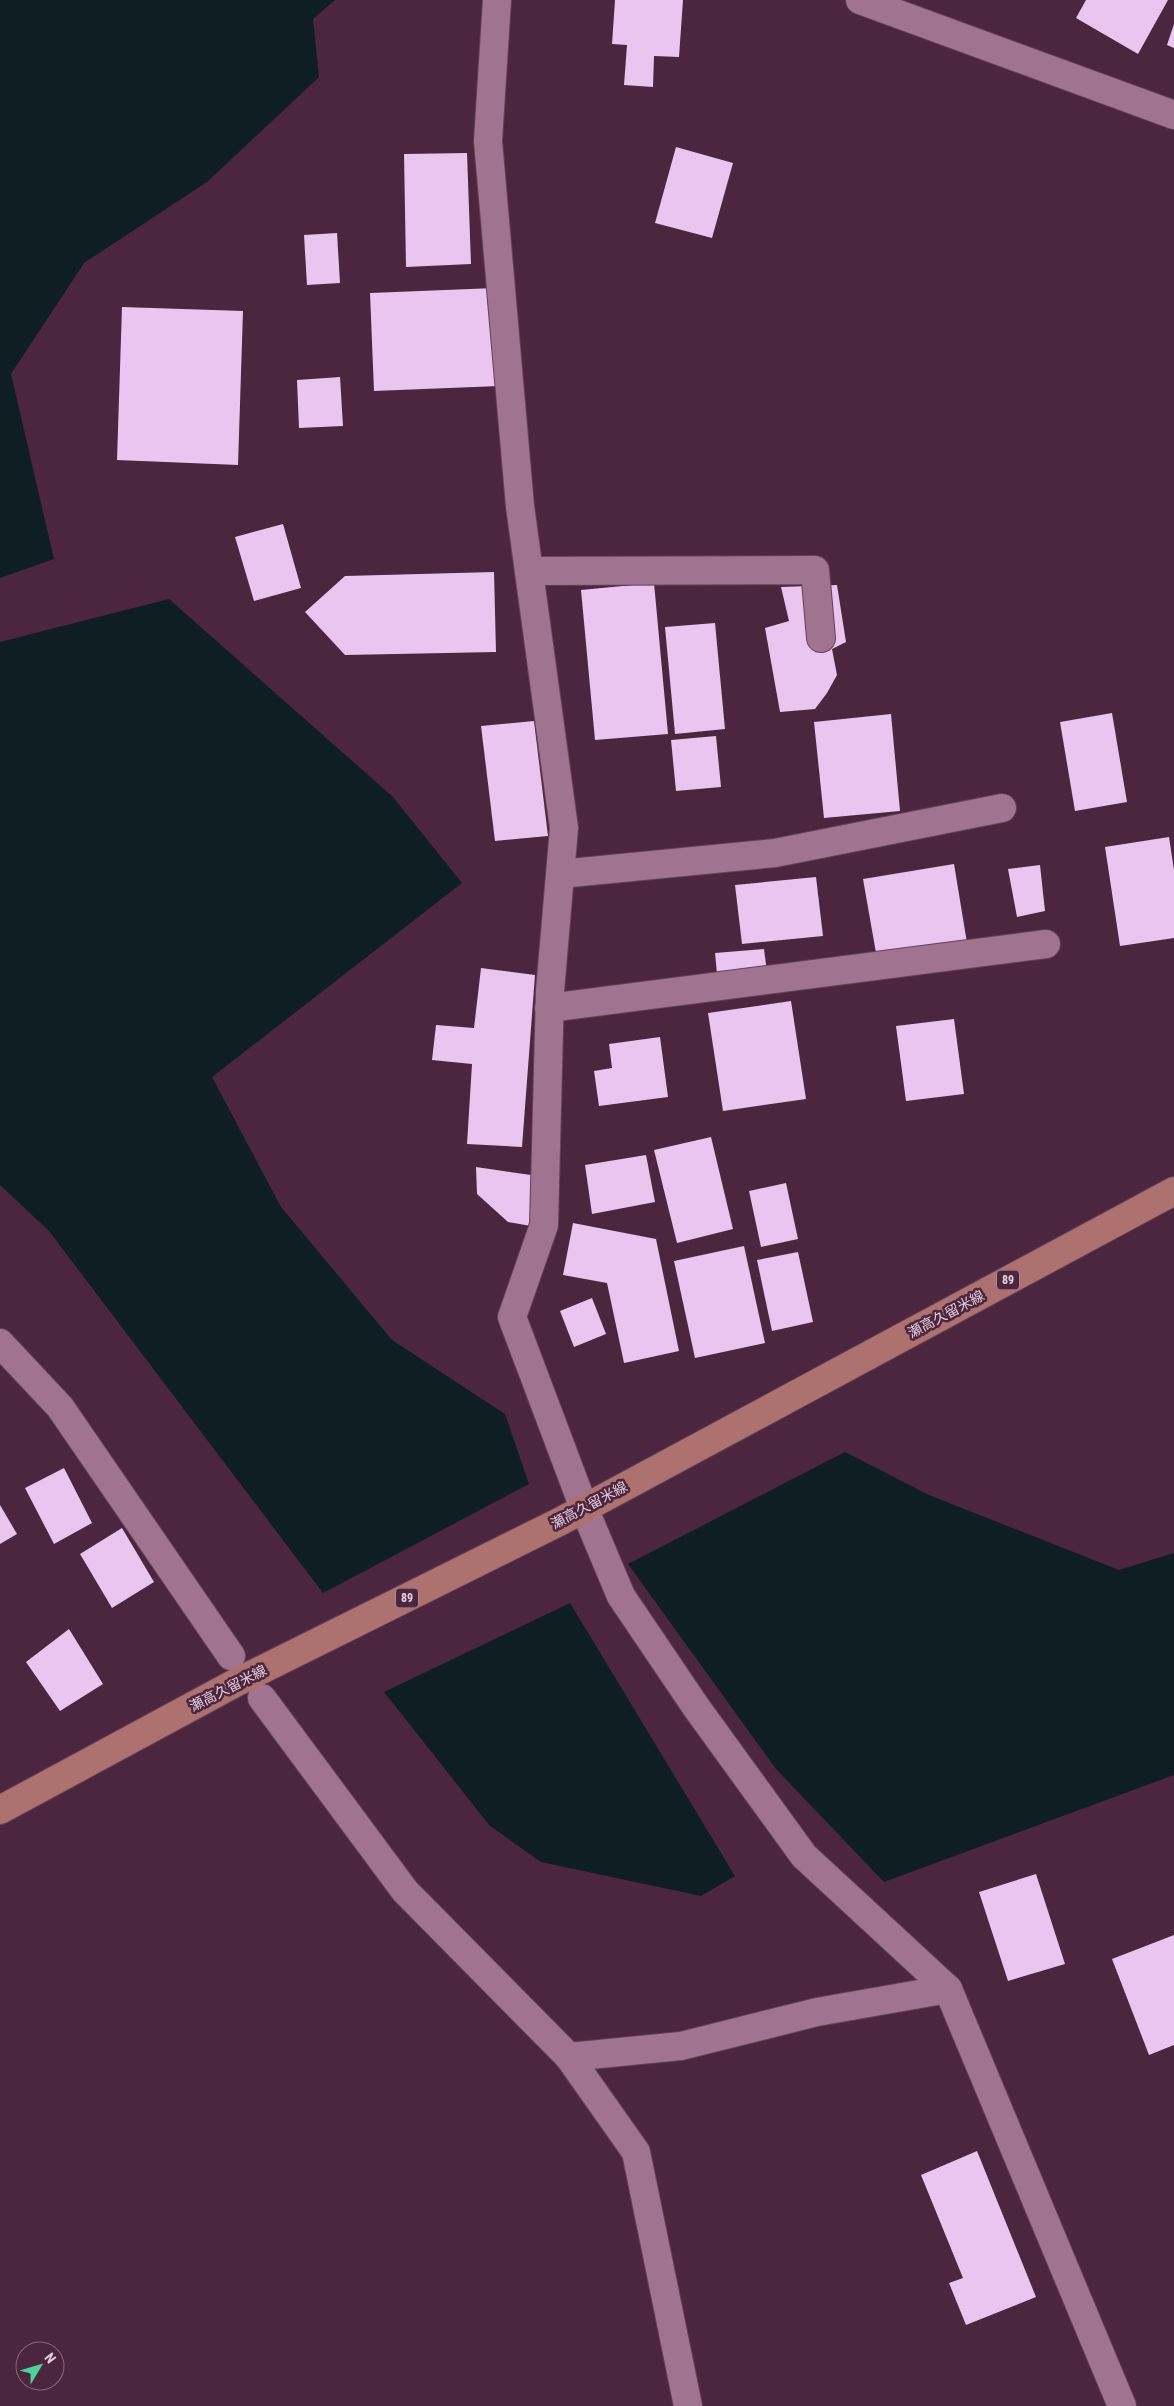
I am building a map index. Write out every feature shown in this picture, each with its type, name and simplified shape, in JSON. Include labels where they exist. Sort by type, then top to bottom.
[{"type":"main road","name":"瀬高久留米線","points":[[0,1810],[259,1686],[584,1508],[1174,1191]]},
{"type":"street","points":[[497,0],[488,141],[520,506],[564,828],[549,1008],[544,1225],[512,1317],[584,1508],[621,1596],[696,1707],[804,1856],[948,1989],[1122,2406]]},
{"type":"street","points":[[860,0],[1174,115]]},
{"type":"street","points":[[529,571],[816,570],[821,638]]},
{"type":"street","points":[[560,874],[776,853],[1002,808]]},
{"type":"street","points":[[549,1008],[1046,944]]},
{"type":"street","points":[[0,1343],[60,1407],[231,1656]]},
{"type":"street","points":[[259,1686],[405,1891],[569,2057],[636,2152],[688,2406]]},
{"type":"street","points":[[569,2057],[681,2046],[817,2012],[948,1989]]},
{"type":"shaded area","points":[[0,0],[335,0],[313,19],[319,77],[207,182],[84,263],[11,374],[54,559],[0,578]]},
{"type":"shaded area","points":[[169,599],[393,797],[462,883],[212,1077],[281,1207],[392,1340],[505,1414],[529,1484],[323,1593],[49,1231],[0,1185],[0,642]]},
{"type":"shaded area","points":[[845,1452],[929,1495],[1119,1570],[1174,1553],[1174,1775],[884,1882],[776,1769],[628,1564]]},
{"type":"shaded area","points":[[570,1603],[735,1876],[701,1896],[541,1862],[490,1826],[384,1692]]},
{"type":"building","points":[[615,0],[683,0],[679,57],[654,56],[653,87],[624,85],[627,45],[612,44]]},
{"type":"building","points":[[1086,0],[1168,0],[1138,54],[1076,18]]},
{"type":"building","points":[[1174,24],[1174,48],[1167,45]]},
{"type":"building","points":[[676,147],[733,163],[712,238],[655,223]]},
{"type":"building","points":[[467,153],[471,264],[406,267],[404,154]]},
{"type":"building","points":[[337,233],[340,283],[307,285],[304,235]]},
{"type":"building","points":[[495,288],[499,386],[374,391],[370,293]]},
{"type":"building","points":[[122,307],[243,311],[238,465],[117,460]]},
{"type":"building","points":[[340,377],[343,426],[299,428],[297,380]]},
{"type":"building","points":[[283,524],[301,588],[254,601],[235,537]]},
{"type":"building","points":[[494,572],[496,652],[345,655],[305,612],[345,576]]},
{"type":"building","points":[[654,583],[668,734],[595,740],[581,590]]},
{"type":"building","points":[[837,585],[846,642],[832,649],[837,675],[815,709],[780,712],[765,628],[789,621],[781,587]]},
{"type":"building","points":[[715,623],[725,729],[675,734],[665,627]]},
{"type":"building","points":[[1112,713],[1127,802],[1075,811],[1060,722]]},
{"type":"building","points":[[891,714],[900,811],[824,818],[814,722]]},
{"type":"building","points":[[534,721],[548,836],[495,841],[481,726]]},
{"type":"building","points":[[716,736],[721,787],[676,791],[671,740]]},
{"type":"building","points":[[1169,837],[1174,870],[1174,938],[1120,946],[1105,847]]},
{"type":"building","points":[[954,864],[969,955],[879,970],[863,879]]},
{"type":"building","points":[[1040,865],[1045,911],[1017,917],[1008,869]]},
{"type":"building","points":[[816,877],[823,936],[742,944],[735,885]]},
{"type":"building","points":[[764,949],[768,980],[718,985],[715,953]]},
{"type":"building","points":[[481,968],[535,975],[522,1147],[467,1144],[472,1064],[432,1060],[436,1025],[474,1028]]},
{"type":"building","points":[[791,1001],[806,1099],[723,1111],[708,1013]]},
{"type":"building","points":[[954,1019],[964,1094],[906,1101],[896,1026]]},
{"type":"building","points":[[660,1037],[668,1097],[599,1106],[594,1071],[612,1068],[609,1044]]},
{"type":"building","points":[[711,1137],[733,1229],[677,1243],[654,1150]]},
{"type":"building","points":[[646,1155],[655,1202],[592,1214],[585,1165]]},
{"type":"building","points":[[476,1167],[531,1175],[531,1226],[508,1222],[477,1194]]},
{"type":"building","points":[[786,1183],[798,1239],[761,1247],[749,1191]]},
{"type":"building","points":[[573,1223],[656,1239],[679,1351],[624,1363],[607,1283],[563,1275]]},
{"type":"building","points":[[744,1246],[765,1343],[695,1358],[674,1261]]},
{"type":"building","points":[[798,1252],[813,1322],[772,1331],[757,1260]]},
{"type":"building","points":[[592,1298],[606,1334],[574,1347],[560,1311]]},
{"type":"building","points":[[64,1468],[92,1523],[54,1544],[25,1488]]},
{"type":"building","points":[[0,1505],[17,1534],[0,1544]]},
{"type":"building","points":[[122,1528],[154,1582],[112,1608],[80,1554]]},
{"type":"building","points":[[69,1629],[103,1684],[60,1711],[26,1662]]},
{"type":"building","points":[[1036,1874],[1065,1964],[1008,1981],[979,1892]]},
{"type":"building","points":[[1174,1935],[1174,2045],[1149,2055],[1112,1959]]},
{"type":"building","points":[[977,2151],[1036,2297],[966,2325],[949,2283],[963,2278],[921,2175]]}]
